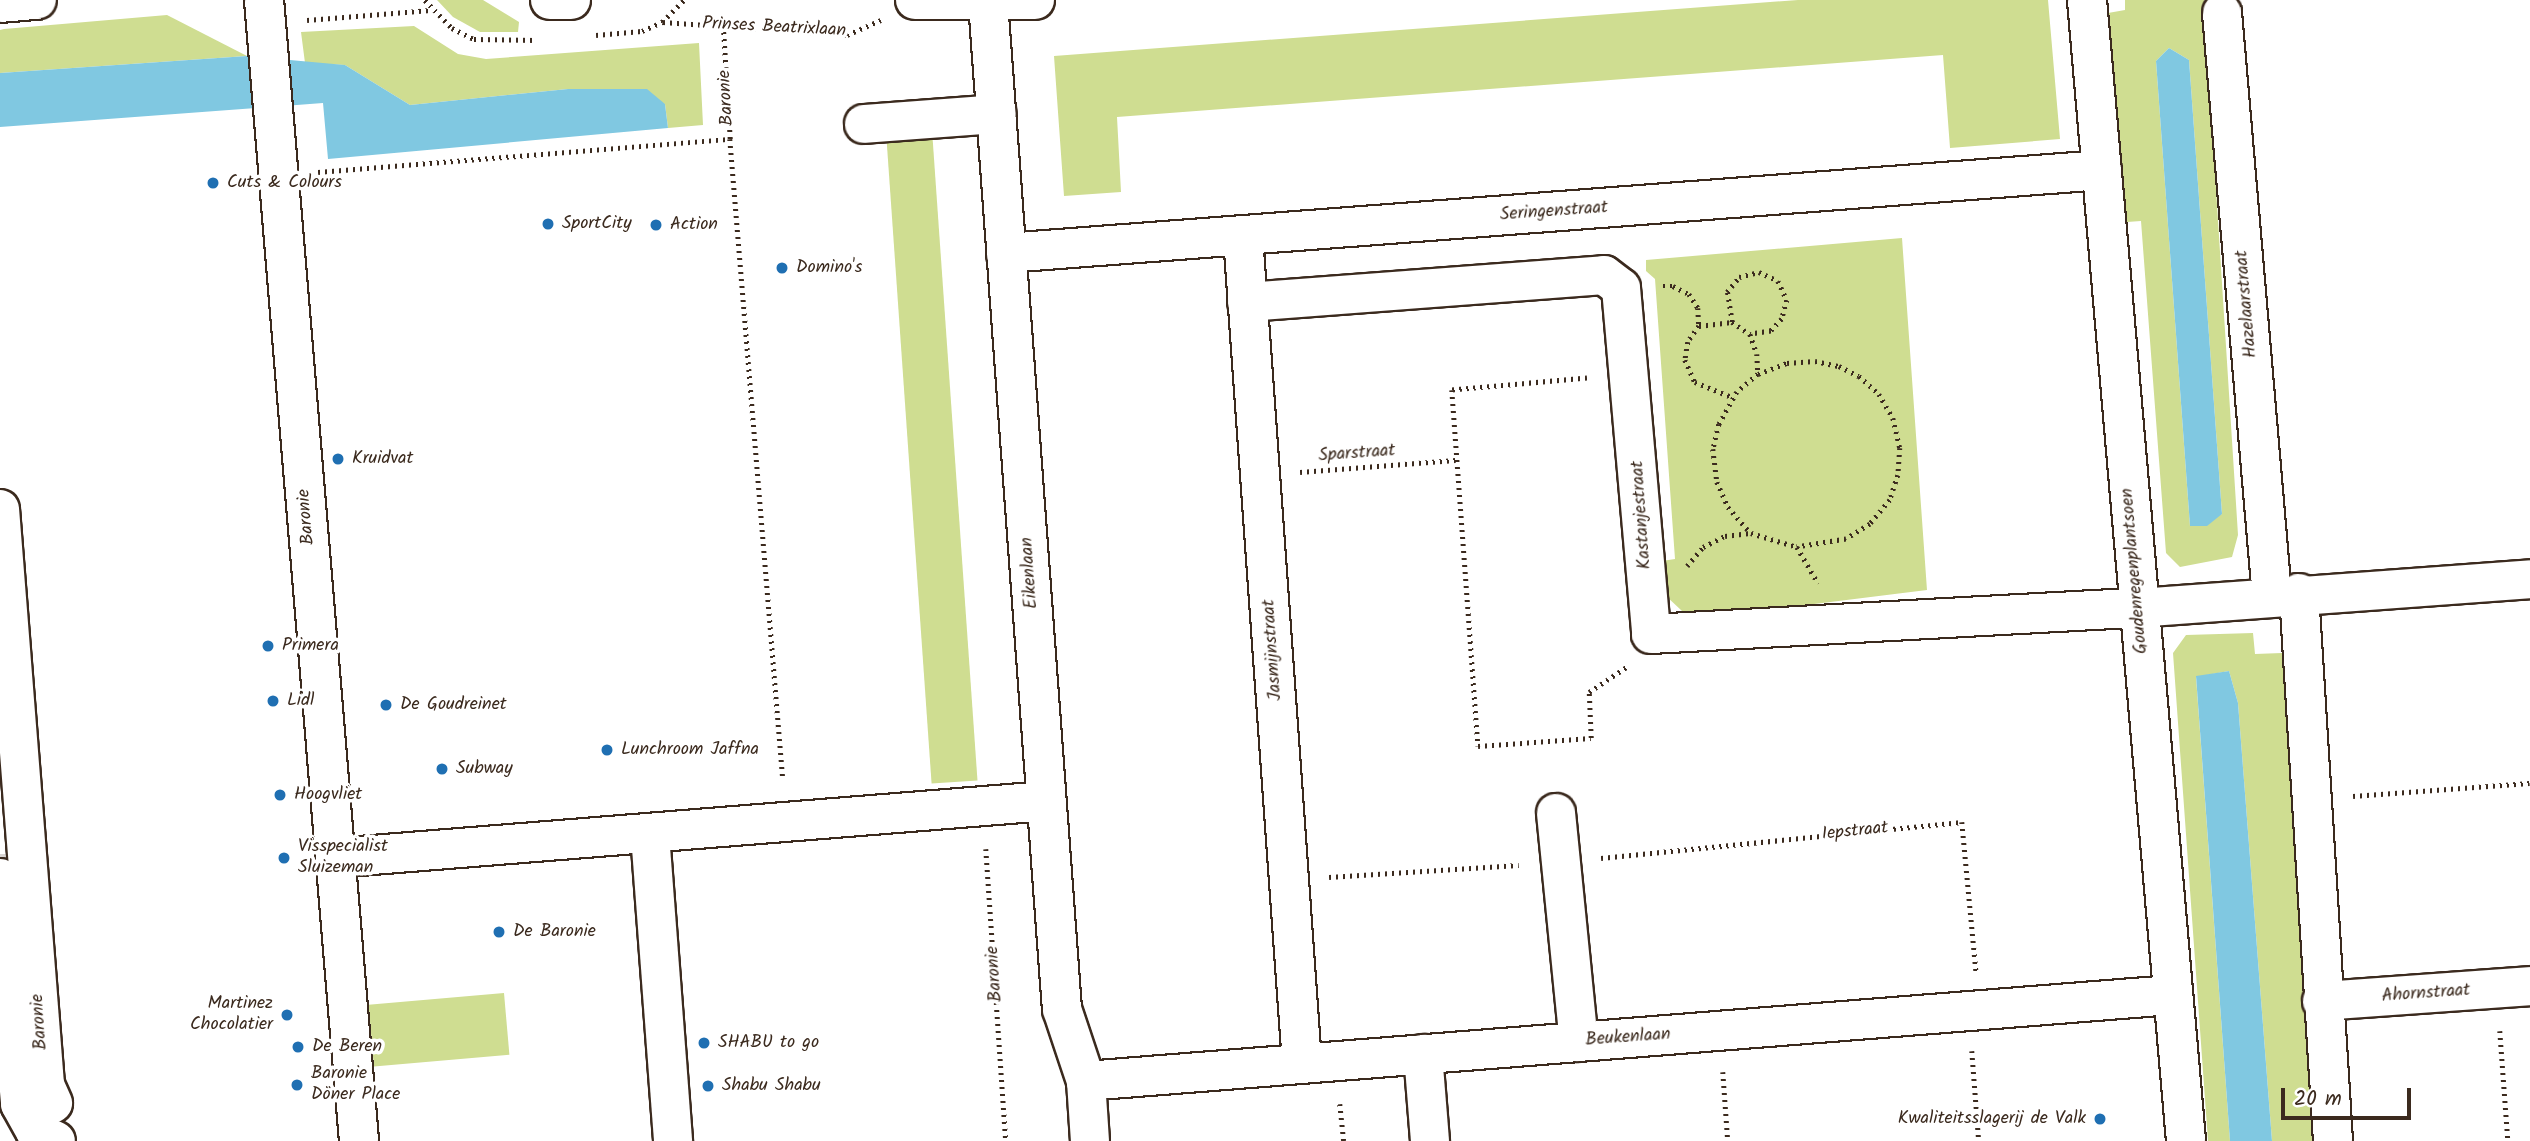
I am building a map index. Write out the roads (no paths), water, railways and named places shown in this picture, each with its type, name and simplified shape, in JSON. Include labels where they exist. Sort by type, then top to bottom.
[{"type":"street","points":[[0,4],[37,0]]},
{"type":"street","points":[[550,0],[571,0]]},
{"type":"street","points":[[919,1],[1035,0]]},
{"type":"street","name":"Goudenregenplantsoen","points":[[2087,0],[2171,995],[2186,1141]]},
{"type":"street","name":"Eikenlaan","points":[[988,2],[1062,1009],[1086,1081],[1090,1141]]},
{"type":"street","name":"Hazelaarstraat","points":[[2222,13],[2286,595]]},
{"type":"street","name":"Baronie","points":[[266,25],[359,1141]]},
{"type":"street","points":[[864,124],[997,114]]},
{"type":"street","name":"Seringenstraat","points":[[1006,253],[2102,170]]},
{"type":"street","name":"Jasmijnstraat","points":[[1243,236],[1291,879],[1302,1064]]},
{"type":"street","name":"Kastanjestraat","points":[[1247,302],[1604,275],[1622,288],[1663,634],[2138,608]]},
{"type":"street","name":"Baronie","points":[[0,509],[21,729],[18,809],[45,1085],[55,1122],[35,1131],[20,1104],[0,878]]},
{"type":"street","points":[[2138,608],[2530,579]]},
{"type":"street","points":[[2286,595],[2310,799],[2333,1141]]},
{"type":"street","points":[[335,858],[1047,802]]},
{"type":"street","points":[[1556,813],[1579,1042]]},
{"type":"street","points":[[649,834],[673,1141]]},
{"type":"street","name":"Ahornstraat","points":[[2322,1002],[2513,987]]},
{"type":"street","name":"Beukenlaan","points":[[1086,1081],[2171,995]]},
{"type":"street","points":[[1423,1054],[1430,1141]]},
{"type":"water","points":[[2169,48],[2189,60],[2222,514],[2207,526],[2190,526],[2156,61]]},
{"type":"water","points":[[247,56],[345,65],[410,105],[568,89],[647,89],[665,104],[668,128],[328,159],[323,103],[0,127],[0,73]]},
{"type":"water","points":[[2229,671],[2238,703],[2272,1141],[2230,1141],[2196,676]]},
{"type":"place","name":"Cuts & Colours","points":[[213,183]]},
{"type":"place","name":"SportCity","points":[[548,224]]},
{"type":"place","name":"Action","points":[[656,225]]},
{"type":"place","name":"Domino's","points":[[782,268]]},
{"type":"place","name":"Kruidvat","points":[[338,459]]},
{"type":"place","name":"Primera","points":[[268,646]]},
{"type":"place","name":"Lidl","points":[[273,701]]},
{"type":"place","name":"De Goudreinet","points":[[386,705]]},
{"type":"place","name":"Lunchroom Jaffna","points":[[607,750]]},
{"type":"place","name":"Subway","points":[[442,769]]},
{"type":"place","name":"Hoogvliet","points":[[280,795]]},
{"type":"place","name":"Visspecialist Sluizeman","points":[[284,858]]},
{"type":"place","name":"De Baronie","points":[[499,932]]},
{"type":"place","name":"Martinez Chocolatier","points":[[287,1015]]},
{"type":"place","name":"SHABU to go","points":[[704,1043]]},
{"type":"place","name":"De Beren","points":[[298,1047]]},
{"type":"place","name":"Baronie Döner Place","points":[[297,1085]]},
{"type":"place","name":"Shabu Shabu","points":[[708,1086]]},
{"type":"place","name":"Kwaliteitsslagerij de Valk","points":[[2100,1119]]}]
